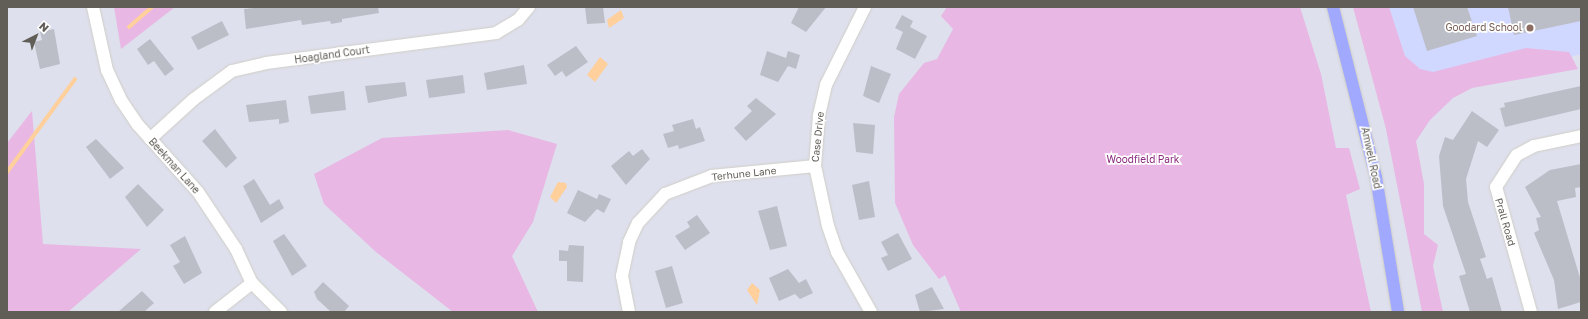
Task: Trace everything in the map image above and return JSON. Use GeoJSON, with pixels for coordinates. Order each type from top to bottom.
{"type":"FeatureCollection","features":[{"type":"Feature","properties":{"kind":"main road","name":"Amwell Road"},"geometry":{"type":"LineString","coordinates":[[1333,7],[1376,177],[1398,312]]}},
{"type":"Feature","properties":{"kind":"street","name":"Beekman Lane"},"geometry":{"type":"LineString","coordinates":[[93,7],[107,70],[121,100],[150,139],[217,217],[252,283],[281,312]]}},
{"type":"Feature","properties":{"kind":"street","name":"Hoagland Court"},"geometry":{"type":"LineString","coordinates":[[150,139],[194,99],[232,71],[266,63],[496,33],[518,20],[529,7]]}},
{"type":"Feature","properties":{"kind":"street","name":"Case Drive"},"geometry":{"type":"LineString","coordinates":[[865,7],[826,85],[819,116],[815,166],[828,226],[838,252],[871,312]]}},
{"type":"Feature","properties":{"kind":"street","name":"Prall Road"},"geometry":{"type":"LineString","coordinates":[[1531,312],[1496,187],[1517,154],[1534,146],[1581,136]]}},
{"type":"Feature","properties":{"kind":"street","name":"Terhune Lane"},"geometry":{"type":"LineString","coordinates":[[629,312],[622,276],[629,242],[638,223],[666,194],[712,176],[815,166]]}},
{"type":"Feature","properties":{"kind":"street"},"geometry":{"type":"LineString","coordinates":[[215,312],[252,283]]}},
{"type":"Feature","properties":{"kind":"shaded area"},"geometry":{"type":"Polygon","coordinates":[[[1353,7],[1581,7],[1581,54],[1386,107],[1353,7]]]}},
{"type":"Feature","properties":{"kind":"shaded area"},"geometry":{"type":"Polygon","coordinates":[[[621,10],[624,18],[609,28],[607,20],[621,10]]]}},
{"type":"Feature","properties":{"kind":"shaded area"},"geometry":{"type":"Polygon","coordinates":[[[600,57],[608,64],[595,82],[587,75],[600,57]]]}},
{"type":"Feature","properties":{"kind":"shaded area"},"geometry":{"type":"Polygon","coordinates":[[[558,182],[566,183],[567,187],[556,203],[550,197],[558,182]]]}},
{"type":"Feature","properties":{"kind":"shaded area"},"geometry":{"type":"Polygon","coordinates":[[[752,283],[760,290],[757,305],[747,290],[752,283]]]}},
{"type":"Feature","properties":{"kind":"green space"},"geometry":{"type":"Polygon","coordinates":[[[114,7],[175,7],[121,49],[114,7]]]}},
{"type":"Feature","properties":{"kind":"green space","name":"Woodfield Park"},"geometry":{"type":"Polygon","coordinates":[[[947,7],[1300,7],[1321,74],[1336,148],[1349,148],[1360,189],[1346,195],[1371,312],[961,312],[945,275],[939,279],[913,245],[895,203],[894,117],[899,94],[924,63],[937,59],[953,29],[941,16],[947,7]]]}},
{"type":"Feature","properties":{"kind":"green space"},"geometry":{"type":"Polygon","coordinates":[[[1353,7],[1389,7],[1405,56],[1420,69],[1433,72],[1526,48],[1569,52],[1578,69],[1472,88],[1453,98],[1430,120],[1416,141],[1424,184],[1424,234],[1438,245],[1433,266],[1443,312],[1422,312],[1386,129],[1353,7]]]}},
{"type":"Feature","properties":{"kind":"green space"},"geometry":{"type":"Polygon","coordinates":[[[32,111],[43,244],[141,249],[68,312],[7,312],[7,143],[32,111]]]}},
{"type":"Feature","properties":{"kind":"green space"},"geometry":{"type":"Polygon","coordinates":[[[508,130],[557,144],[533,222],[512,256],[538,312],[453,312],[376,252],[324,204],[314,174],[382,138],[508,130]]]}},
{"type":"Feature","properties":{"kind":"building"},"geometry":{"type":"Polygon","coordinates":[[[262,7],[378,7],[379,13],[342,19],[342,22],[331,24],[330,21],[302,25],[301,20],[246,29],[244,9],[262,7]]]}},
{"type":"Feature","properties":{"kind":"building"},"geometry":{"type":"Polygon","coordinates":[[[585,7],[603,7],[605,23],[587,24],[585,7]]]}},
{"type":"Feature","properties":{"kind":"building"},"geometry":{"type":"Polygon","coordinates":[[[799,7],[826,7],[806,32],[791,23],[799,7]]]}},
{"type":"Feature","properties":{"kind":"building"},"geometry":{"type":"Polygon","coordinates":[[[1413,7],[1467,7],[1477,36],[1427,51],[1413,7]]]}},
{"type":"Feature","properties":{"kind":"building","name":"Goodard School"},"geometry":{"type":"Polygon","coordinates":[[[1508,7],[1581,7],[1581,21],[1514,35],[1508,7]]]}},
{"type":"Feature","properties":{"kind":"building"},"geometry":{"type":"Polygon","coordinates":[[[902,15],[913,21],[910,27],[927,36],[915,59],[896,49],[903,32],[895,28],[902,15]]]}},
{"type":"Feature","properties":{"kind":"building"},"geometry":{"type":"Polygon","coordinates":[[[222,21],[229,35],[198,50],[191,37],[222,21]]]}},
{"type":"Feature","properties":{"kind":"building"},"geometry":{"type":"Polygon","coordinates":[[[54,29],[60,64],[40,69],[34,42],[42,40],[40,32],[54,29]]]}},
{"type":"Feature","properties":{"kind":"building"},"geometry":{"type":"Polygon","coordinates":[[[150,39],[174,69],[165,76],[154,61],[148,65],[137,49],[150,39]]]}},
{"type":"Feature","properties":{"kind":"building"},"geometry":{"type":"Polygon","coordinates":[[[576,46],[588,62],[566,77],[562,71],[555,76],[547,65],[576,46]]]}},
{"type":"Feature","properties":{"kind":"building"},"geometry":{"type":"Polygon","coordinates":[[[767,51],[786,58],[788,51],[800,55],[796,69],[788,66],[778,82],[760,75],[767,51]]]}},
{"type":"Feature","properties":{"kind":"building"},"geometry":{"type":"Polygon","coordinates":[[[524,65],[527,84],[487,90],[484,73],[524,65]]]}},
{"type":"Feature","properties":{"kind":"building"},"geometry":{"type":"Polygon","coordinates":[[[871,66],[891,74],[879,103],[863,96],[871,66]]]}},
{"type":"Feature","properties":{"kind":"building"},"geometry":{"type":"Polygon","coordinates":[[[463,75],[465,93],[429,98],[426,80],[463,75]]]}},
{"type":"Feature","properties":{"kind":"building"},"geometry":{"type":"Polygon","coordinates":[[[405,82],[407,96],[368,103],[365,86],[405,82]]]}},
{"type":"Feature","properties":{"kind":"building"},"geometry":{"type":"Polygon","coordinates":[[[1581,86],[1581,109],[1505,127],[1500,108],[1505,107],[1504,103],[1581,86]]]}},
{"type":"Feature","properties":{"kind":"building"},"geometry":{"type":"Polygon","coordinates":[[[344,91],[346,110],[311,114],[308,96],[344,91]]]}},
{"type":"Feature","properties":{"kind":"building"},"geometry":{"type":"Polygon","coordinates":[[[756,98],[776,114],[746,141],[734,128],[752,111],[747,106],[756,98]]]}},
{"type":"Feature","properties":{"kind":"building"},"geometry":{"type":"Polygon","coordinates":[[[286,100],[289,122],[279,124],[279,119],[249,122],[246,105],[286,100]]]}},
{"type":"Feature","properties":{"kind":"building"},"geometry":{"type":"Polygon","coordinates":[[[1472,111],[1499,130],[1487,147],[1478,141],[1466,179],[1468,202],[1486,257],[1480,259],[1487,279],[1492,277],[1502,312],[1470,312],[1459,276],[1466,274],[1443,206],[1439,156],[1445,137],[1453,140],[1472,111]]]}},
{"type":"Feature","properties":{"kind":"building"},"geometry":{"type":"Polygon","coordinates":[[[693,119],[696,129],[700,127],[705,141],[679,149],[678,145],[668,148],[663,134],[674,131],[672,125],[693,119]]]}},
{"type":"Feature","properties":{"kind":"building"},"geometry":{"type":"Polygon","coordinates":[[[853,123],[875,125],[873,154],[856,152],[853,123]]]}},
{"type":"Feature","properties":{"kind":"building"},"geometry":{"type":"Polygon","coordinates":[[[215,129],[237,158],[226,168],[202,141],[215,129]]]}},
{"type":"Feature","properties":{"kind":"building"},"geometry":{"type":"Polygon","coordinates":[[[96,139],[124,168],[110,179],[86,147],[96,139]]]}},
{"type":"Feature","properties":{"kind":"building"},"geometry":{"type":"Polygon","coordinates":[[[642,149],[650,159],[626,185],[611,166],[629,151],[633,156],[642,149]]]}},
{"type":"Feature","properties":{"kind":"building"},"geometry":{"type":"Polygon","coordinates":[[[1581,164],[1581,187],[1575,188],[1576,197],[1557,201],[1581,281],[1581,302],[1558,309],[1554,280],[1534,233],[1539,230],[1536,218],[1541,217],[1525,187],[1550,170],[1581,164]]]}},
{"type":"Feature","properties":{"kind":"building"},"geometry":{"type":"Polygon","coordinates":[[[254,179],[270,205],[279,199],[284,208],[261,223],[243,186],[254,179]]]}},
{"type":"Feature","properties":{"kind":"building"},"geometry":{"type":"Polygon","coordinates":[[[869,181],[875,217],[859,220],[852,185],[869,181]]]}},
{"type":"Feature","properties":{"kind":"building"},"geometry":{"type":"Polygon","coordinates":[[[138,184],[164,210],[147,227],[125,197],[138,184]]]}},
{"type":"Feature","properties":{"kind":"building"},"geometry":{"type":"Polygon","coordinates":[[[578,190],[597,199],[599,194],[611,199],[604,213],[597,209],[585,222],[567,213],[578,190]]]}},
{"type":"Feature","properties":{"kind":"building"},"geometry":{"type":"Polygon","coordinates":[[[777,206],[787,246],[770,250],[758,211],[777,206]]]}},
{"type":"Feature","properties":{"kind":"building"},"geometry":{"type":"Polygon","coordinates":[[[697,215],[710,233],[685,250],[675,236],[690,227],[687,222],[697,215]]]}},
{"type":"Feature","properties":{"kind":"building"},"geometry":{"type":"Polygon","coordinates":[[[898,233],[912,259],[888,271],[881,258],[888,255],[881,242],[898,233]]]}},
{"type":"Feature","properties":{"kind":"building"},"geometry":{"type":"Polygon","coordinates":[[[284,234],[307,266],[292,276],[273,241],[284,234]]]}},
{"type":"Feature","properties":{"kind":"building"},"geometry":{"type":"Polygon","coordinates":[[[185,236],[202,273],[184,284],[173,266],[180,262],[170,245],[185,236]]]}},
{"type":"Feature","properties":{"kind":"building"},"geometry":{"type":"Polygon","coordinates":[[[569,245],[584,246],[583,282],[567,281],[567,261],[559,261],[559,250],[568,251],[569,245]]]}},
{"type":"Feature","properties":{"kind":"building"},"geometry":{"type":"Polygon","coordinates":[[[672,266],[683,303],[666,308],[655,271],[672,266]]]}},
{"type":"Feature","properties":{"kind":"building"},"geometry":{"type":"Polygon","coordinates":[[[788,269],[799,283],[806,279],[813,293],[800,299],[795,294],[779,301],[769,278],[788,269]]]}},
{"type":"Feature","properties":{"kind":"building"},"geometry":{"type":"Polygon","coordinates":[[[323,282],[349,306],[344,312],[331,312],[317,299],[314,292],[323,282]]]}},
{"type":"Feature","properties":{"kind":"building"},"geometry":{"type":"Polygon","coordinates":[[[932,287],[944,309],[920,312],[915,295],[932,287]]]}},
{"type":"Feature","properties":{"kind":"building"},"geometry":{"type":"Polygon","coordinates":[[[142,291],[154,303],[144,312],[118,312],[142,291]]]}},
{"type":"Feature","properties":{"kind":"waterway"},"geometry":{"type":"LineString","coordinates":[[129,27],[152,7]]}},
{"type":"Feature","properties":{"kind":"waterway"},"geometry":{"type":"LineString","coordinates":[[7,172],[75,79]]}},
{"type":"Feature","properties":{"kind":"place","name":"Goodard School"},"geometry":{"type":"Point","coordinates":[1530,28]}}]}
